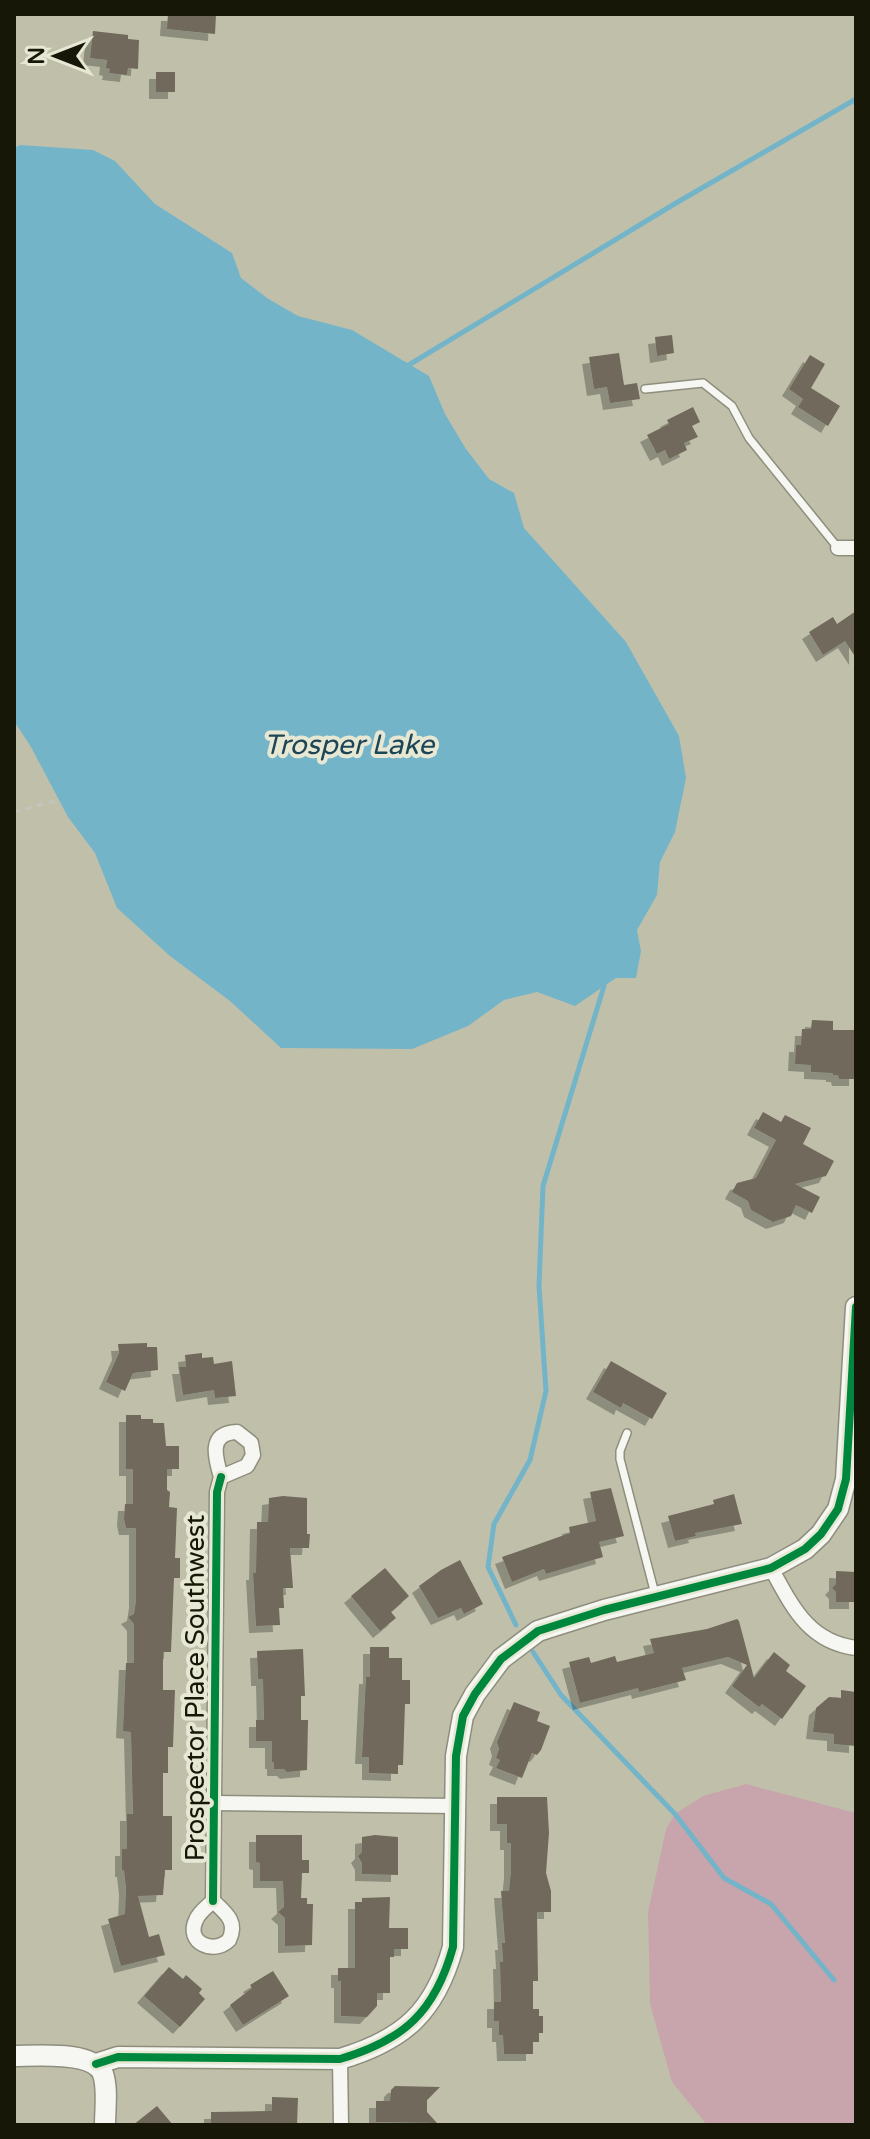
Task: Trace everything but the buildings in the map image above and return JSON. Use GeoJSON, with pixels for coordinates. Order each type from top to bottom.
{"type":"FeatureCollection","features":[{"type":"Feature","properties":{"kind":"street"},"geometry":{"type":"LineString","coordinates":[[838,548],[856,548]]}},
{"type":"Feature","properties":{"kind":"street"},"geometry":{"type":"LineString","coordinates":[[96,2064],[118,2057],[340,2059],[372,2049],[400,2033],[424,2010],[444,1977],[453,1947],[456,1756],[463,1716],[486,1676],[501,1659],[538,1631],[655,1596],[771,1568],[814,1541],[838,1509],[846,1479],[852,1424],[856,1307]]}},
{"type":"Feature","properties":{"kind":"street","name":"Prospector Place Southwest"},"geometry":{"type":"LineString","coordinates":[[213,1901],[217,1492],[221,1477]]}},
{"type":"Feature","properties":{"kind":"street"},"geometry":{"type":"LineString","coordinates":[[771,1568],[803,1622],[821,1636],[856,1648]]}},
{"type":"Feature","properties":{"kind":"street"},"geometry":{"type":"LineString","coordinates":[[215,1803],[455,1806]]}},
{"type":"Feature","properties":{"kind":"street"},"geometry":{"type":"LineString","coordinates":[[14,2056],[79,2058],[96,2064],[102,2071],[105,2083],[105,2125]]}},
{"type":"Feature","properties":{"kind":"street"},"geometry":{"type":"LineString","coordinates":[[340,2059],[341,2125]]}},
{"type":"Feature","properties":{"kind":"lane"},"geometry":{"type":"LineString","coordinates":[[645,389],[703,383],[732,406],[749,438],[838,548]]}},
{"type":"Feature","properties":{"kind":"lane"},"geometry":{"type":"LineString","coordinates":[[627,1433],[620,1459],[655,1596]]}},
{"type":"Feature","properties":{"kind":"path"},"geometry":{"type":"LineString","coordinates":[[14,812],[59,800]]}},
{"type":"Feature","properties":{"kind":"shaded area"},"geometry":{"type":"Polygon","coordinates":[[[746,1784],[856,1813],[856,2125],[707,2125],[672,2082],[650,2004],[648,1912],[666,1829],[675,1814],[703,1796],[746,1784]]]}},
{"type":"Feature","properties":{"kind":"water","name":"Trosper Lake"},"geometry":{"type":"Polygon","coordinates":[[[20,145],[93,150],[115,161],[155,204],[232,253],[241,278],[267,298],[298,316],[352,330],[429,376],[445,414],[466,449],[489,479],[514,493],[524,528],[626,642],[679,736],[686,778],[675,832],[660,862],[657,895],[637,930],[641,951],[636,978],[616,978],[575,1006],[537,992],[504,1000],[468,1026],[412,1049],[281,1048],[230,1001],[170,956],[117,908],[95,853],[68,817],[14,721],[14,148],[20,145]]]}},
{"type":"Feature","properties":{"kind":"waterway"},"geometry":{"type":"LineString","coordinates":[[407,366],[676,203],[856,99]]}},
{"type":"Feature","properties":{"kind":"waterway"},"geometry":{"type":"LineString","coordinates":[[516,1625],[488,1567],[494,1524],[530,1460],[546,1391],[539,1286],[543,1186],[604,986],[601,983]]}},
{"type":"Feature","properties":{"kind":"waterway"},"geometry":{"type":"LineString","coordinates":[[533,1652],[561,1695],[675,1814],[724,1878],[771,1904],[834,1980]]}},
{"type":"Feature","properties":{"kind":"cycle path"},"geometry":{"type":"LineString","coordinates":[[96,2064],[118,2057],[340,2059],[382,2043],[414,2020],[437,1989],[453,1947],[456,1756],[463,1716],[475,1694],[501,1659],[538,1631],[604,1610],[771,1568],[805,1549],[821,1534],[838,1509],[846,1479],[856,1307]]}},
{"type":"Feature","properties":{"kind":"cycle path"},"geometry":{"type":"LineString","coordinates":[[213,1901],[217,1492],[221,1477]]}}]}
